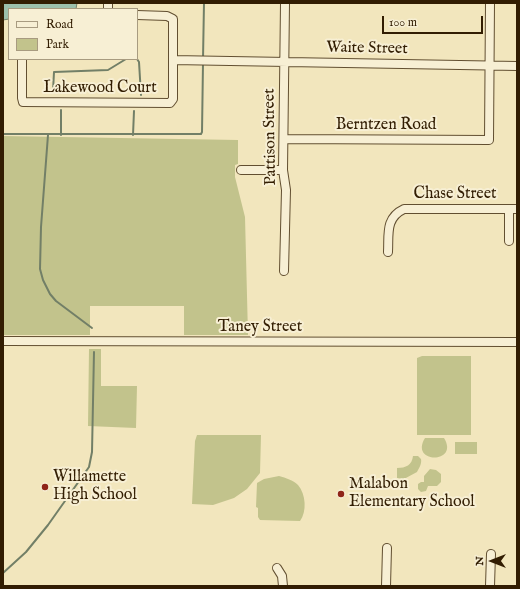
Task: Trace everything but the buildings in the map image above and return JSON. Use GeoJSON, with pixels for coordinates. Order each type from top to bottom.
{"type":"FeatureCollection","features":[{"type":"Feature","properties":{"kind":"street","name":"Pattison Street"},"geometry":{"type":"LineString","coordinates":[[284,271],[286,190],[283,170],[285,3]]}},
{"type":"Feature","properties":{"kind":"street"},"geometry":{"type":"LineString","coordinates":[[490,3],[490,66]]}},
{"type":"Feature","properties":{"kind":"street","name":"Lakewood Court"},"geometry":{"type":"LineString","coordinates":[[22,60],[22,100],[26,103],[170,103],[173,99],[172,18],[167,16],[138,15]]}},
{"type":"Feature","properties":{"kind":"street","name":"Waite Street"},"geometry":{"type":"LineString","coordinates":[[173,60],[517,66]]}},
{"type":"Feature","properties":{"kind":"street","name":"Berntzen Road"},"geometry":{"type":"LineString","coordinates":[[284,140],[489,140],[490,66]]}},
{"type":"Feature","properties":{"kind":"street"},"geometry":{"type":"LineString","coordinates":[[241,170],[283,170]]}},
{"type":"Feature","properties":{"kind":"street","name":"Chase Street"},"geometry":{"type":"LineString","coordinates":[[388,252],[390,221],[398,212],[404,209],[513,209],[509,241]]}},
{"type":"Feature","properties":{"kind":"street","name":"Taney Street"},"geometry":{"type":"LineString","coordinates":[[3,341],[517,342]]}},
{"type":"Feature","properties":{"kind":"street"},"geometry":{"type":"LineString","coordinates":[[386,586],[387,548]]}},
{"type":"Feature","properties":{"kind":"street"},"geometry":{"type":"LineString","coordinates":[[490,586],[491,554]]}},
{"type":"Feature","properties":{"kind":"street"},"geometry":{"type":"LineString","coordinates":[[277,568],[282,576],[282,586]]}},
{"type":"Feature","properties":{"kind":"green space"},"geometry":{"type":"Polygon","coordinates":[[[3,136],[238,140],[238,164],[235,165],[235,177],[245,217],[248,335],[184,335],[184,306],[90,306],[90,335],[3,335],[3,136]]]}},
{"type":"Feature","properties":{"kind":"green space"},"geometry":{"type":"Polygon","coordinates":[[[89,349],[101,349],[101,386],[137,386],[136,428],[88,426],[89,349]]]}},
{"type":"Feature","properties":{"kind":"green space"},"geometry":{"type":"Polygon","coordinates":[[[422,356],[471,356],[471,435],[417,435],[417,358],[422,356]]]}},
{"type":"Feature","properties":{"kind":"green space"},"geometry":{"type":"Polygon","coordinates":[[[197,435],[261,435],[260,473],[247,489],[234,498],[213,505],[192,504],[195,441],[197,435]]]}},
{"type":"Feature","properties":{"kind":"green space"},"geometry":{"type":"Polygon","coordinates":[[[425,438],[444,438],[447,447],[446,453],[434,458],[423,453],[422,447],[425,438]]]}},
{"type":"Feature","properties":{"kind":"green space"},"geometry":{"type":"Polygon","coordinates":[[[455,442],[477,442],[477,454],[455,454],[455,442]]]}},
{"type":"Feature","properties":{"kind":"green space"},"geometry":{"type":"Polygon","coordinates":[[[413,456],[418,456],[421,459],[421,464],[417,472],[404,479],[397,478],[397,468],[410,464],[413,456]]]}},
{"type":"Feature","properties":{"kind":"green space"},"geometry":{"type":"Polygon","coordinates":[[[430,469],[436,470],[441,474],[441,482],[437,486],[428,486],[426,491],[421,492],[418,489],[418,484],[424,482],[424,476],[430,469]]]}},
{"type":"Feature","properties":{"kind":"green space"},"geometry":{"type":"Polygon","coordinates":[[[279,476],[294,482],[303,493],[305,508],[300,521],[260,520],[258,517],[258,508],[256,507],[257,483],[264,479],[279,476]]]}},
{"type":"Feature","properties":{"kind":"shaded area"},"geometry":{"type":"Polygon","coordinates":[[[3,3],[77,3],[76,8],[8,8],[8,19],[3,20],[3,3]]]}},
{"type":"Feature","properties":{"kind":"waterway"},"geometry":{"type":"LineString","coordinates":[[203,59],[204,3]]}},
{"type":"Feature","properties":{"kind":"waterway"},"geometry":{"type":"LineString","coordinates":[[53,91],[54,72],[108,70],[124,60]]}},
{"type":"Feature","properties":{"kind":"waterway"},"geometry":{"type":"LineString","coordinates":[[138,60],[141,95]]}},
{"type":"Feature","properties":{"kind":"waterway"},"geometry":{"type":"LineString","coordinates":[[3,134],[201,134],[203,63]]}},
{"type":"Feature","properties":{"kind":"waterway"},"geometry":{"type":"LineString","coordinates":[[61,110],[61,135]]}},
{"type":"Feature","properties":{"kind":"waterway"},"geometry":{"type":"LineString","coordinates":[[133,135],[134,111]]}},
{"type":"Feature","properties":{"kind":"waterway"},"geometry":{"type":"LineString","coordinates":[[48,135],[41,227],[40,269],[43,280],[50,294],[56,301],[92,328]]}},
{"type":"Feature","properties":{"kind":"waterway"},"geometry":{"type":"LineString","coordinates":[[3,573],[26,552],[48,525],[89,467],[92,452],[94,352]]}},
{"type":"Feature","properties":{"kind":"place","name":"Willamette High School"},"geometry":{"type":"Point","coordinates":[45,487]}},
{"type":"Feature","properties":{"kind":"place","name":"Malabon Elementary School"},"geometry":{"type":"Point","coordinates":[341,494]}}]}
